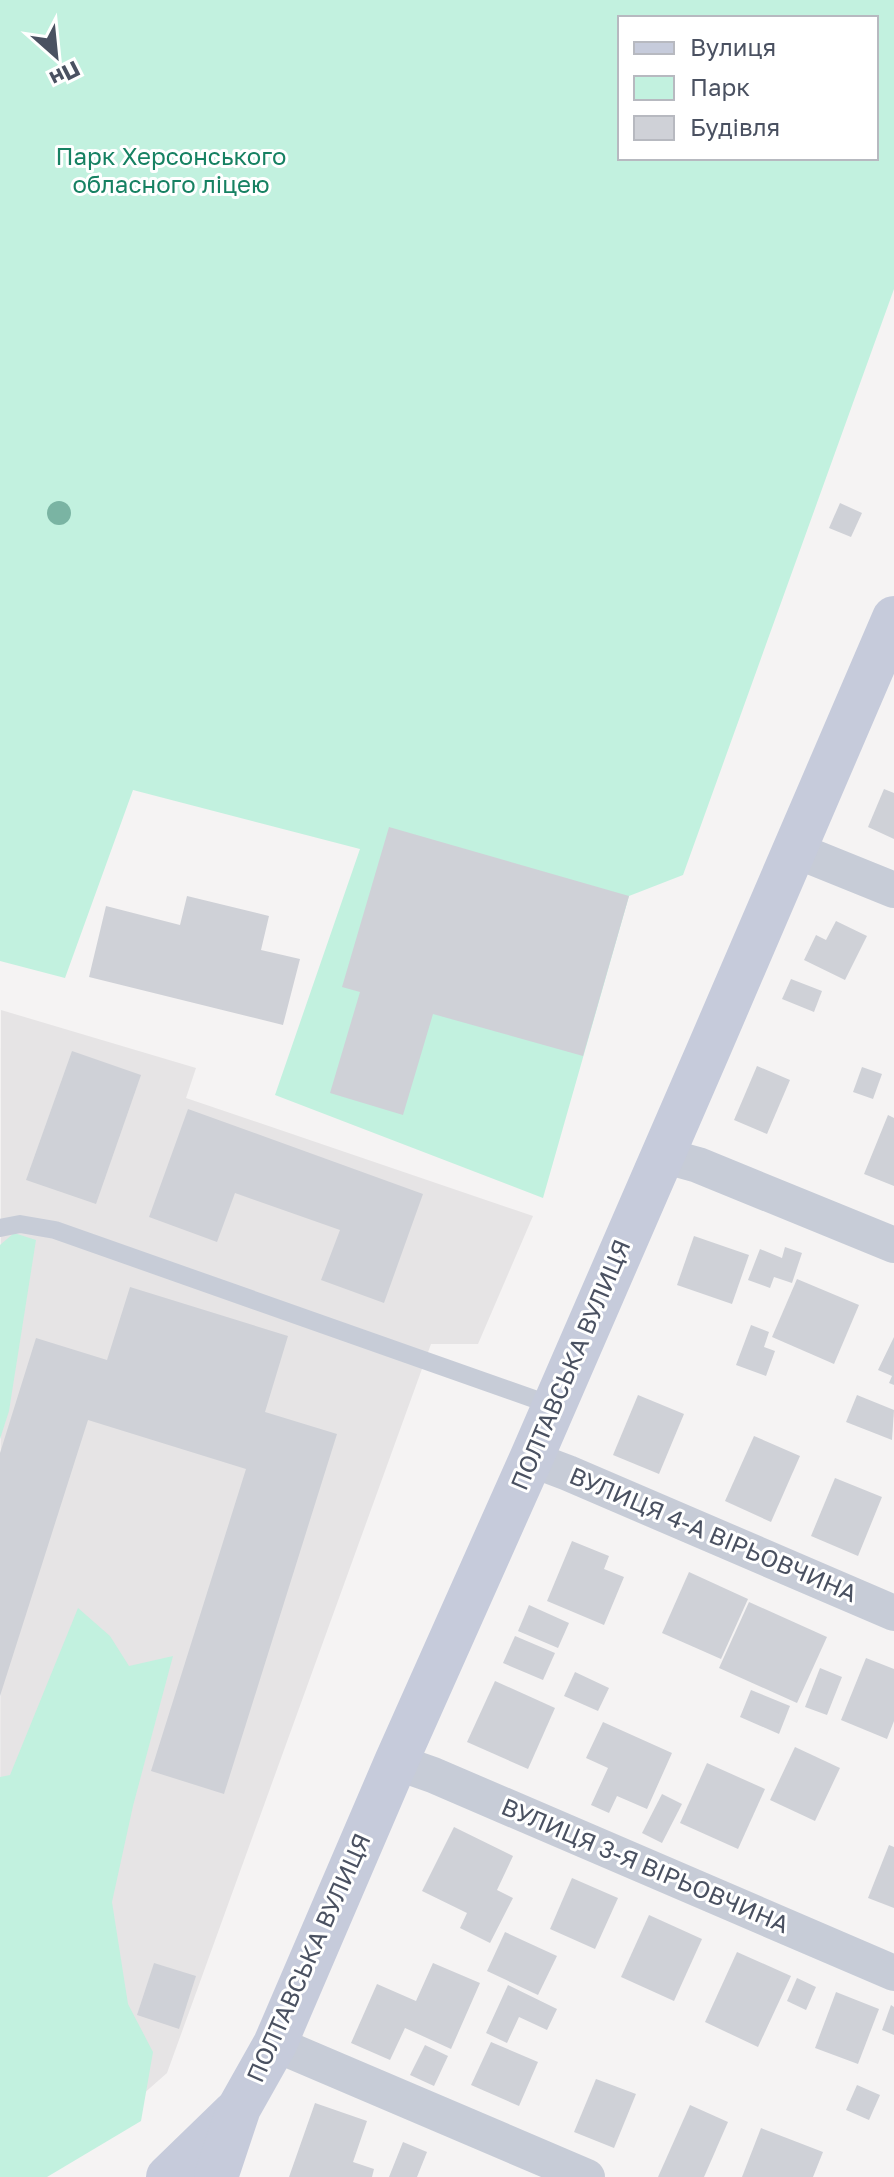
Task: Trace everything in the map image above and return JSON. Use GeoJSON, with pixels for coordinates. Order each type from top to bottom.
{"type":"FeatureCollection","features":[{"type":"Feature","properties":{"kind":"main road","name":"ПОЛТАВСЬКА ВУЛИЦЯ"},"geometry":{"type":"LineString","coordinates":[[216,2177],[239,2108],[275,2044],[894,618]]}},
{"type":"Feature","properties":{"kind":"main road","name":"ПОЛТАВСЬКА ВУЛИЦЯ"},"geometry":{"type":"LineString","coordinates":[[168,2177],[239,2108]]}},
{"type":"Feature","properties":{"kind":"street"},"geometry":{"type":"LineString","coordinates":[[795,850],[894,890]]}},
{"type":"Feature","properties":{"kind":"street"},"geometry":{"type":"LineString","coordinates":[[662,1155],[698,1165],[894,1245]]}},
{"type":"Feature","properties":{"kind":"street","name":"ВУЛИЦЯ 4-А ВІРЬОВЧИНA"},"geometry":{"type":"LineString","coordinates":[[531,1459],[894,1613]]}},
{"type":"Feature","properties":{"kind":"street","name":"ВУЛИЦЯ 3-Я ВІРЬОВЧИНА"},"geometry":{"type":"LineString","coordinates":[[396,1762],[433,1775],[894,1973]]}},
{"type":"Feature","properties":{"kind":"street"},"geometry":{"type":"LineString","coordinates":[[275,2044],[587,2177]]}},
{"type":"Feature","properties":{"kind":"lane"},"geometry":{"type":"LineString","coordinates":[[0,1228],[20,1224],[55,1230],[554,1406]]}},
{"type":"Feature","properties":{"kind":"shaded area"},"geometry":{"type":"Polygon","coordinates":[[[1,1010],[196,1068],[186,1098],[533,1216],[478,1344],[431,1344],[167,2073],[75,2154],[0,2177],[1,1010]]]}},
{"type":"Feature","properties":{"kind":"green space","name":"Парк Херсонського обласного ліцею"},"geometry":{"type":"Polygon","coordinates":[[[0,0],[894,0],[894,289],[683,875],[629,896],[543,1198],[275,1095],[360,849],[133,790],[65,978],[0,961],[0,0]]]}},
{"type":"Feature","properties":{"kind":"green space"},"geometry":{"type":"Polygon","coordinates":[[[14,1233],[36,1240],[9,1411],[0,1439],[0,1245],[14,1233]]]}},
{"type":"Feature","properties":{"kind":"green space"},"geometry":{"type":"Polygon","coordinates":[[[78,1608],[110,1636],[129,1666],[173,1656],[133,1806],[112,1902],[128,2004],[153,2052],[141,2121],[47,2177],[0,2177],[0,1777],[10,1775],[78,1608]]]}},
{"type":"Feature","properties":{"kind":"building"},"geometry":{"type":"Polygon","coordinates":[[[840,503],[862,513],[851,537],[829,528],[840,503]]]}},
{"type":"Feature","properties":{"kind":"building"},"geometry":{"type":"Polygon","coordinates":[[[884,789],[894,793],[894,839],[868,827],[884,789]]]}},
{"type":"Feature","properties":{"kind":"building"},"geometry":{"type":"Polygon","coordinates":[[[389,827],[629,896],[583,1056],[433,1014],[403,1115],[330,1093],[360,992],[342,987],[389,827]]]}},
{"type":"Feature","properties":{"kind":"building"},"geometry":{"type":"Polygon","coordinates":[[[187,896],[269,916],[261,950],[300,959],[283,1025],[89,977],[106,906],[180,925],[187,896]]]}},
{"type":"Feature","properties":{"kind":"building"},"geometry":{"type":"Polygon","coordinates":[[[836,921],[867,936],[845,980],[804,960],[816,935],[826,940],[836,921]]]}},
{"type":"Feature","properties":{"kind":"building"},"geometry":{"type":"Polygon","coordinates":[[[791,979],[822,991],[814,1012],[782,999],[791,979]]]}},
{"type":"Feature","properties":{"kind":"building"},"geometry":{"type":"Polygon","coordinates":[[[72,1051],[141,1075],[96,1204],[26,1180],[72,1051]]]}},
{"type":"Feature","properties":{"kind":"building"},"geometry":{"type":"Polygon","coordinates":[[[757,1066],[790,1080],[767,1134],[734,1120],[757,1066]]]}},
{"type":"Feature","properties":{"kind":"building"},"geometry":{"type":"Polygon","coordinates":[[[862,1067],[882,1074],[873,1099],[853,1092],[862,1067]]]}},
{"type":"Feature","properties":{"kind":"building"},"geometry":{"type":"Polygon","coordinates":[[[188,1109],[423,1194],[384,1303],[321,1280],[340,1230],[235,1193],[217,1242],[149,1217],[188,1109]]]}},
{"type":"Feature","properties":{"kind":"building"},"geometry":{"type":"Polygon","coordinates":[[[888,1115],[894,1118],[894,1186],[864,1174],[888,1115]]]}},
{"type":"Feature","properties":{"kind":"building"},"geometry":{"type":"Polygon","coordinates":[[[694,1236],[749,1255],[732,1304],[677,1285],[694,1236]]]}},
{"type":"Feature","properties":{"kind":"building"},"geometry":{"type":"Polygon","coordinates":[[[785,1247],[802,1253],[792,1283],[774,1277],[770,1288],[748,1280],[760,1249],[782,1258],[785,1247]]]}},
{"type":"Feature","properties":{"kind":"building"},"geometry":{"type":"Polygon","coordinates":[[[797,1279],[859,1305],[834,1364],[772,1337],[797,1279]]]}},
{"type":"Feature","properties":{"kind":"building"},"geometry":{"type":"Polygon","coordinates":[[[130,1287],[288,1336],[265,1412],[337,1434],[224,1794],[151,1771],[246,1469],[88,1420],[0,1696],[0,1453],[36,1338],[107,1360],[130,1287]]]}},
{"type":"Feature","properties":{"kind":"building"},"geometry":{"type":"Polygon","coordinates":[[[751,1325],[769,1332],[764,1347],[775,1351],[766,1376],[736,1365],[751,1325]]]}},
{"type":"Feature","properties":{"kind":"building"},"geometry":{"type":"Polygon","coordinates":[[[894,1337],[894,1385],[889,1383],[892,1376],[878,1370],[894,1337]]]}},
{"type":"Feature","properties":{"kind":"building"},"geometry":{"type":"Polygon","coordinates":[[[638,1395],[684,1414],[659,1474],[613,1455],[638,1395]]]}},
{"type":"Feature","properties":{"kind":"building"},"geometry":{"type":"Polygon","coordinates":[[[857,1395],[894,1410],[892,1440],[846,1422],[857,1395]]]}},
{"type":"Feature","properties":{"kind":"building"},"geometry":{"type":"Polygon","coordinates":[[[754,1436],[800,1456],[771,1522],[725,1501],[754,1436]]]}},
{"type":"Feature","properties":{"kind":"building"},"geometry":{"type":"Polygon","coordinates":[[[835,1478],[882,1497],[858,1556],[811,1536],[835,1478]]]}},
{"type":"Feature","properties":{"kind":"building"},"geometry":{"type":"Polygon","coordinates":[[[572,1541],[609,1556],[604,1569],[624,1577],[604,1625],[547,1601],[572,1541]]]}},
{"type":"Feature","properties":{"kind":"building"},"geometry":{"type":"Polygon","coordinates":[[[689,1572],[748,1599],[721,1659],[662,1633],[689,1572]]]}},
{"type":"Feature","properties":{"kind":"building"},"geometry":{"type":"Polygon","coordinates":[[[749,1602],[827,1637],[797,1703],[719,1668],[749,1602]]]}},
{"type":"Feature","properties":{"kind":"building"},"geometry":{"type":"Polygon","coordinates":[[[529,1605],[569,1623],[558,1648],[518,1631],[529,1605]]]}},
{"type":"Feature","properties":{"kind":"building"},"geometry":{"type":"Polygon","coordinates":[[[515,1636],[555,1653],[543,1680],[503,1663],[515,1636]]]}},
{"type":"Feature","properties":{"kind":"building"},"geometry":{"type":"Polygon","coordinates":[[[866,1658],[894,1669],[894,1721],[887,1739],[841,1720],[866,1658]]]}},
{"type":"Feature","properties":{"kind":"building"},"geometry":{"type":"Polygon","coordinates":[[[820,1668],[842,1677],[827,1715],[805,1707],[820,1668]]]}},
{"type":"Feature","properties":{"kind":"building"},"geometry":{"type":"Polygon","coordinates":[[[575,1672],[609,1688],[598,1711],[564,1696],[575,1672]]]}},
{"type":"Feature","properties":{"kind":"building"},"geometry":{"type":"Polygon","coordinates":[[[495,1681],[555,1708],[528,1769],[467,1742],[495,1681]]]}},
{"type":"Feature","properties":{"kind":"building"},"geometry":{"type":"Polygon","coordinates":[[[751,1690],[790,1706],[779,1734],[740,1717],[751,1690]]]}},
{"type":"Feature","properties":{"kind":"building"},"geometry":{"type":"Polygon","coordinates":[[[603,1722],[672,1753],[647,1809],[617,1796],[609,1813],[591,1805],[608,1768],[586,1758],[603,1722]]]}},
{"type":"Feature","properties":{"kind":"building"},"geometry":{"type":"Polygon","coordinates":[[[795,1747],[840,1768],[815,1821],[770,1800],[795,1747]]]}},
{"type":"Feature","properties":{"kind":"building"},"geometry":{"type":"Polygon","coordinates":[[[707,1763],[765,1789],[738,1849],[680,1823],[707,1763]]]}},
{"type":"Feature","properties":{"kind":"building"},"geometry":{"type":"Polygon","coordinates":[[[662,1794],[682,1804],[662,1843],[642,1833],[662,1794]]]}},
{"type":"Feature","properties":{"kind":"building"},"geometry":{"type":"Polygon","coordinates":[[[454,1827],[513,1856],[497,1890],[513,1898],[490,1943],[460,1928],[467,1913],[422,1891],[454,1827]]]}},
{"type":"Feature","properties":{"kind":"building"},"geometry":{"type":"Polygon","coordinates":[[[889,1845],[894,1847],[894,1908],[868,1898],[889,1845]]]}},
{"type":"Feature","properties":{"kind":"building"},"geometry":{"type":"Polygon","coordinates":[[[572,1878],[618,1898],[595,1949],[550,1929],[572,1878]]]}},
{"type":"Feature","properties":{"kind":"building"},"geometry":{"type":"Polygon","coordinates":[[[649,1915],[702,1939],[674,2001],[621,1977],[649,1915]]]}},
{"type":"Feature","properties":{"kind":"building"},"geometry":{"type":"Polygon","coordinates":[[[505,1932],[557,1956],[538,1995],[487,1971],[505,1932]]]}},
{"type":"Feature","properties":{"kind":"building"},"geometry":{"type":"Polygon","coordinates":[[[737,1952],[791,1976],[758,2047],[705,2022],[737,1952]]]}},
{"type":"Feature","properties":{"kind":"building"},"geometry":{"type":"Polygon","coordinates":[[[154,1963],[196,1976],[179,2029],[137,2015],[154,1963]]]}},
{"type":"Feature","properties":{"kind":"building"},"geometry":{"type":"Polygon","coordinates":[[[433,1963],[480,1983],[451,2049],[405,2028],[390,2060],[351,2043],[377,1984],[416,2001],[433,1963]]]}},
{"type":"Feature","properties":{"kind":"building"},"geometry":{"type":"Polygon","coordinates":[[[797,1978],[816,1987],[806,2010],[787,2001],[797,1978]]]}},
{"type":"Feature","properties":{"kind":"building"},"geometry":{"type":"Polygon","coordinates":[[[508,1985],[557,2009],[547,2030],[519,2017],[507,2043],[486,2033],[508,1985]]]}},
{"type":"Feature","properties":{"kind":"building"},"geometry":{"type":"Polygon","coordinates":[[[836,1992],[879,2009],[858,2064],[815,2048],[836,1992]]]}},
{"type":"Feature","properties":{"kind":"building"},"geometry":{"type":"Polygon","coordinates":[[[891,2005],[894,2007],[894,2035],[882,2030],[891,2005]]]}},
{"type":"Feature","properties":{"kind":"building"},"geometry":{"type":"Polygon","coordinates":[[[491,2042],[538,2062],[519,2106],[471,2085],[491,2042]]]}},
{"type":"Feature","properties":{"kind":"building"},"geometry":{"type":"Polygon","coordinates":[[[425,2045],[448,2056],[434,2086],[410,2075],[425,2045]]]}},
{"type":"Feature","properties":{"kind":"building"},"geometry":{"type":"Polygon","coordinates":[[[596,2079],[636,2094],[614,2148],[574,2132],[596,2079]]]}},
{"type":"Feature","properties":{"kind":"building"},"geometry":{"type":"Polygon","coordinates":[[[857,2085],[880,2095],[869,2120],[846,2110],[857,2085]]]}},
{"type":"Feature","properties":{"kind":"building"},"geometry":{"type":"Polygon","coordinates":[[[315,2103],[367,2121],[353,2162],[374,2169],[372,2177],[289,2177],[315,2103]]]}},
{"type":"Feature","properties":{"kind":"building"},"geometry":{"type":"Polygon","coordinates":[[[690,2105],[728,2122],[704,2177],[658,2177],[690,2105]]]}},
{"type":"Feature","properties":{"kind":"building"},"geometry":{"type":"Polygon","coordinates":[[[761,2128],[823,2152],[813,2177],[742,2177],[761,2128]]]}},
{"type":"Feature","properties":{"kind":"building"},"geometry":{"type":"Polygon","coordinates":[[[403,2142],[427,2152],[417,2177],[389,2177],[403,2142]]]}}]}
